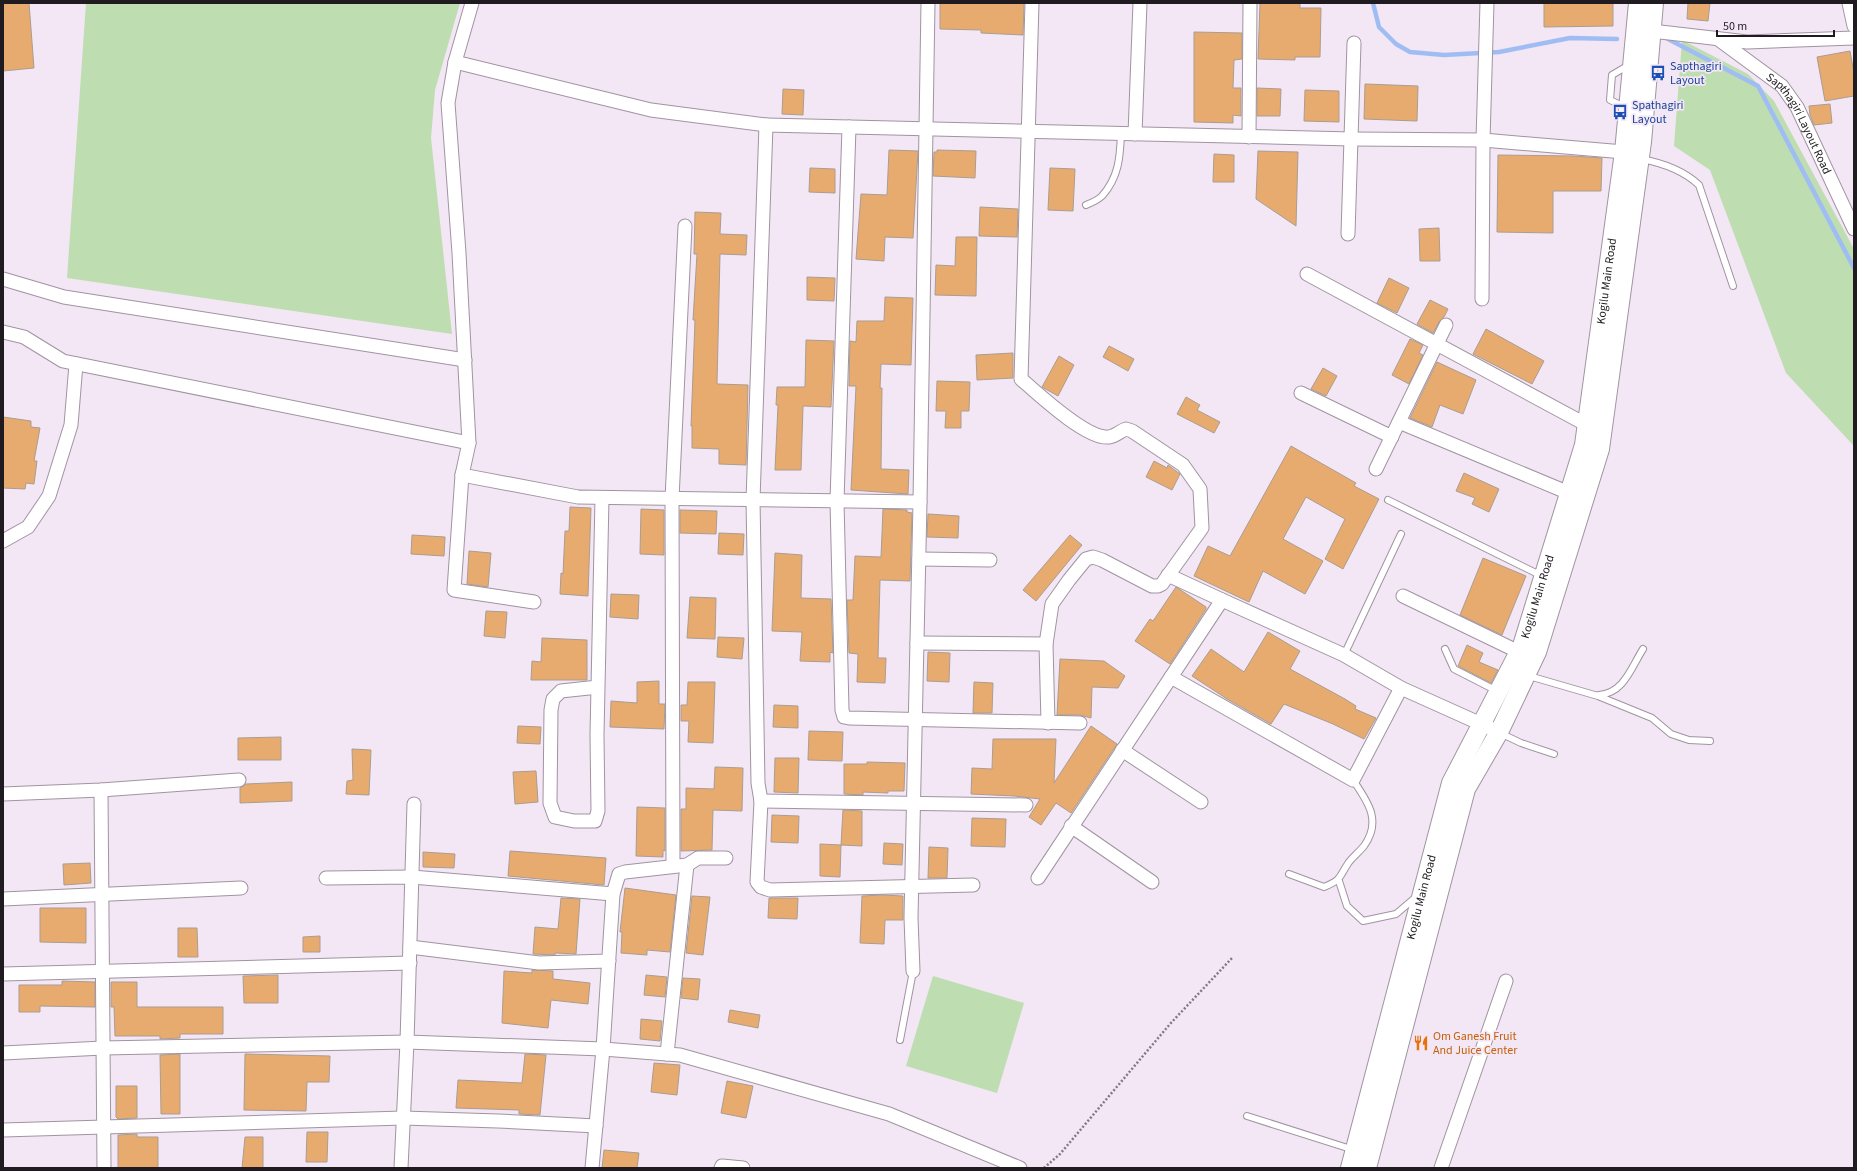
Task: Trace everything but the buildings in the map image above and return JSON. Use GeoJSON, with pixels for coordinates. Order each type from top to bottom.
{"type":"FeatureCollection","features":[{"type":"Feature","properties":{"kind":"main road","name":"Kogilu Main Road"},"geometry":{"type":"LineString","coordinates":[[1367,1168],[1466,789],[1499,732],[1537,652],[1600,449],[1632,156],[1644,30],[1638,3]]}},
{"type":"Feature","properties":{"kind":"main road","name":"Kogilu Main Road"},"geometry":{"type":"LineString","coordinates":[[1350,1168],[1451,783],[1519,652],[1584,445],[1632,156],[1628,109],[1632,64],[1654,3]]}},
{"type":"Feature","properties":{"kind":"street"},"geometry":{"type":"LineString","coordinates":[[472,3],[455,62],[448,103],[469,443],[462,475],[454,590],[534,602]]}},
{"type":"Feature","properties":{"kind":"street"},"geometry":{"type":"LineString","coordinates":[[913,971],[912,886],[927,129],[928,3]]}},
{"type":"Feature","properties":{"kind":"street"},"geometry":{"type":"LineString","coordinates":[[1032,3],[1021,379],[1047,402],[1079,426],[1103,437],[1115,436],[1122,430],[1132,431],[1183,465],[1200,489],[1202,528],[1162,584],[1158,586],[1152,586],[1102,560],[1093,557],[1086,560],[1052,604],[1046,644],[1048,723]]}},
{"type":"Feature","properties":{"kind":"street"},"geometry":{"type":"LineString","coordinates":[[1135,134],[1140,3]]}},
{"type":"Feature","properties":{"kind":"street"},"geometry":{"type":"LineString","coordinates":[[1249,137],[1250,3]]}},
{"type":"Feature","properties":{"kind":"street"},"geometry":{"type":"LineString","coordinates":[[1482,299],[1486,3]]}},
{"type":"Feature","properties":{"kind":"street"},"geometry":{"type":"LineString","coordinates":[[1849,3],[1854,26]]}},
{"type":"Feature","properties":{"kind":"street","name":"Sapthagiri Layout Road"},"geometry":{"type":"LineString","coordinates":[[1644,30],[1747,42],[1854,38]]}},
{"type":"Feature","properties":{"kind":"street","name":"Sapthagiri Layout Road"},"geometry":{"type":"LineString","coordinates":[[1718,39],[1782,86],[1797,107],[1854,229]]}},
{"type":"Feature","properties":{"kind":"street"},"geometry":{"type":"LineString","coordinates":[[1348,234],[1354,43]]}},
{"type":"Feature","properties":{"kind":"street"},"geometry":{"type":"LineString","coordinates":[[455,62],[651,110],[766,125],[1249,137],[1483,140],[1632,156]]}},
{"type":"Feature","properties":{"kind":"street"},"geometry":{"type":"LineString","coordinates":[[766,125],[752,500],[758,783],[761,802],[757,882],[761,887],[770,890],[912,886],[973,886]]}},
{"type":"Feature","properties":{"kind":"street"},"geometry":{"type":"LineString","coordinates":[[849,127],[837,501],[842,710],[844,717],[1080,724]]}},
{"type":"Feature","properties":{"kind":"street"},"geometry":{"type":"LineString","coordinates":[[673,865],[672,499],[685,226]]}},
{"type":"Feature","properties":{"kind":"street"},"geometry":{"type":"LineString","coordinates":[[1307,274],[1587,425]]}},
{"type":"Feature","properties":{"kind":"street"},"geometry":{"type":"LineString","coordinates":[[3,279],[64,297],[465,360]]}},
{"type":"Feature","properties":{"kind":"street"},"geometry":{"type":"LineString","coordinates":[[1376,469],[1446,325]]}},
{"type":"Feature","properties":{"kind":"street"},"geometry":{"type":"LineString","coordinates":[[3,332],[24,336],[63,362],[469,443]]}},
{"type":"Feature","properties":{"kind":"street"},"geometry":{"type":"LineString","coordinates":[[3,541],[28,527],[49,496],[70,425],[76,364]]}},
{"type":"Feature","properties":{"kind":"street"},"geometry":{"type":"LineString","coordinates":[[1301,393],[1392,437]]}},
{"type":"Feature","properties":{"kind":"street"},"geometry":{"type":"LineString","coordinates":[[1399,422],[1569,493]]}},
{"type":"Feature","properties":{"kind":"street"},"geometry":{"type":"LineString","coordinates":[[462,475],[578,497],[920,502]]}},
{"type":"Feature","properties":{"kind":"street"},"geometry":{"type":"LineString","coordinates":[[598,688],[561,691],[553,699],[551,710],[550,803],[555,817],[574,821],[595,821],[598,811],[598,688],[602,498]]}},
{"type":"Feature","properties":{"kind":"street"},"geometry":{"type":"LineString","coordinates":[[919,559],[990,560]]}},
{"type":"Feature","properties":{"kind":"street"},"geometry":{"type":"LineString","coordinates":[[1168,575],[1344,655],[1401,688],[1499,732]]}},
{"type":"Feature","properties":{"kind":"street"},"geometry":{"type":"LineString","coordinates":[[1403,596],[1519,652]]}},
{"type":"Feature","properties":{"kind":"street"},"geometry":{"type":"LineString","coordinates":[[1038,878],[1222,600]]}},
{"type":"Feature","properties":{"kind":"street"},"geometry":{"type":"LineString","coordinates":[[917,643],[1046,644]]}},
{"type":"Feature","properties":{"kind":"street"},"geometry":{"type":"LineString","coordinates":[[1170,677],[1353,780],[1401,688]]}},
{"type":"Feature","properties":{"kind":"street"},"geometry":{"type":"LineString","coordinates":[[1122,750],[1201,802]]}},
{"type":"Feature","properties":{"kind":"street"},"geometry":{"type":"LineString","coordinates":[[3,794],[101,790],[239,780]]}},
{"type":"Feature","properties":{"kind":"street"},"geometry":{"type":"LineString","coordinates":[[101,790],[104,1168]]}},
{"type":"Feature","properties":{"kind":"street"},"geometry":{"type":"LineString","coordinates":[[761,802],[1026,805]]}},
{"type":"Feature","properties":{"kind":"street"},"geometry":{"type":"LineString","coordinates":[[401,1168],[410,963],[414,804]]}},
{"type":"Feature","properties":{"kind":"street"},"geometry":{"type":"LineString","coordinates":[[1071,826],[1152,882]]}},
{"type":"Feature","properties":{"kind":"street"},"geometry":{"type":"LineString","coordinates":[[592,1168],[603,1049],[613,894],[619,874],[673,865],[687,865],[698,858],[726,858]]}},
{"type":"Feature","properties":{"kind":"street"},"geometry":{"type":"LineString","coordinates":[[666,1054],[687,865]]}},
{"type":"Feature","properties":{"kind":"street"},"geometry":{"type":"LineString","coordinates":[[326,878],[412,877],[613,894]]}},
{"type":"Feature","properties":{"kind":"street"},"geometry":{"type":"LineString","coordinates":[[3,899],[240,888]]}},
{"type":"Feature","properties":{"kind":"street"},"geometry":{"type":"LineString","coordinates":[[410,947],[540,963],[609,961]]}},
{"type":"Feature","properties":{"kind":"street"},"geometry":{"type":"LineString","coordinates":[[3,974],[410,963]]}},
{"type":"Feature","properties":{"kind":"street"},"geometry":{"type":"LineString","coordinates":[[1441,1168],[1506,981]]}},
{"type":"Feature","properties":{"kind":"street"},"geometry":{"type":"LineString","coordinates":[[3,1053],[103,1048],[407,1042],[603,1049],[680,1054],[889,1114],[1013,1167]]}},
{"type":"Feature","properties":{"kind":"street"},"geometry":{"type":"LineString","coordinates":[[3,1130],[403,1118],[596,1126]]}},
{"type":"Feature","properties":{"kind":"street"},"geometry":{"type":"LineString","coordinates":[[721,1168],[722,1166],[729,1165],[743,1168]]}},
{"type":"Feature","properties":{"kind":"lane"},"geometry":{"type":"LineString","coordinates":[[1086,206],[1102,197],[1113,179],[1120,164],[1121,134]]}},
{"type":"Feature","properties":{"kind":"lane"},"geometry":{"type":"LineString","coordinates":[[1632,156],[1669,167],[1689,176],[1699,185],[1733,286]]}},
{"type":"Feature","properties":{"kind":"lane"},"geometry":{"type":"LineString","coordinates":[[1388,500],[1543,577]]}},
{"type":"Feature","properties":{"kind":"lane"},"geometry":{"type":"LineString","coordinates":[[1344,655],[1401,534]]}},
{"type":"Feature","properties":{"kind":"lane"},"geometry":{"type":"LineString","coordinates":[[1445,649],[1454,669],[1498,692]]}},
{"type":"Feature","properties":{"kind":"lane"},"geometry":{"type":"LineString","coordinates":[[1598,696],[1608,694],[1621,687],[1643,649]]}},
{"type":"Feature","properties":{"kind":"lane"},"geometry":{"type":"LineString","coordinates":[[1525,675],[1598,696],[1652,718],[1671,734],[1689,740],[1710,741]]}},
{"type":"Feature","properties":{"kind":"lane"},"geometry":{"type":"LineString","coordinates":[[1499,732],[1521,743],[1554,754]]}},
{"type":"Feature","properties":{"kind":"lane"},"geometry":{"type":"LineString","coordinates":[[1289,874],[1324,888],[1338,881],[1349,862],[1364,846],[1373,830],[1371,812],[1364,796],[1353,780]]}},
{"type":"Feature","properties":{"kind":"lane"},"geometry":{"type":"LineString","coordinates":[[1338,881],[1347,906],[1363,921],[1396,914],[1423,890]]}},
{"type":"Feature","properties":{"kind":"lane"},"geometry":{"type":"LineString","coordinates":[[900,1040],[913,971]]}},
{"type":"Feature","properties":{"kind":"lane"},"geometry":{"type":"LineString","coordinates":[[1247,1116],[1354,1150]]}},
{"type":"Feature","properties":{"kind":"path"},"geometry":{"type":"LineString","coordinates":[[1044,1168],[1060,1154],[1170,1024],[1232,958]]}},
{"type":"Feature","properties":{"kind":"green space"},"geometry":{"type":"Polygon","coordinates":[[[86,3],[460,3],[435,90],[431,138],[452,334],[67,278],[86,3]]]}},
{"type":"Feature","properties":{"kind":"green space"},"geometry":{"type":"Polygon","coordinates":[[[1682,40],[1748,74],[1774,101],[1854,249],[1854,446],[1786,373],[1710,170],[1674,146],[1682,40]]]}},
{"type":"Feature","properties":{"kind":"green space"},"geometry":{"type":"Polygon","coordinates":[[[933,976],[1024,1003],[997,1093],[906,1066],[933,976]]]}},
{"type":"Feature","properties":{"kind":"waterway"},"geometry":{"type":"LineString","coordinates":[[1373,3],[1379,27],[1396,44],[1410,52],[1444,55],[1499,52],[1570,38],[1617,39]]}},
{"type":"Feature","properties":{"kind":"waterway"},"geometry":{"type":"LineString","coordinates":[[1668,39],[1758,86],[1854,268]]}},
{"type":"Feature","properties":{"kind":"place","name":"Sapthagiri Layout"},"geometry":{"type":"Point","coordinates":[1658,73]}},
{"type":"Feature","properties":{"kind":"place","name":"Spathagiri Layout"},"geometry":{"type":"Point","coordinates":[1620,112]}},
{"type":"Feature","properties":{"kind":"place","name":"Om Ganesh Fruit And Juice Center"},"geometry":{"type":"Point","coordinates":[1421,1043]}}]}
